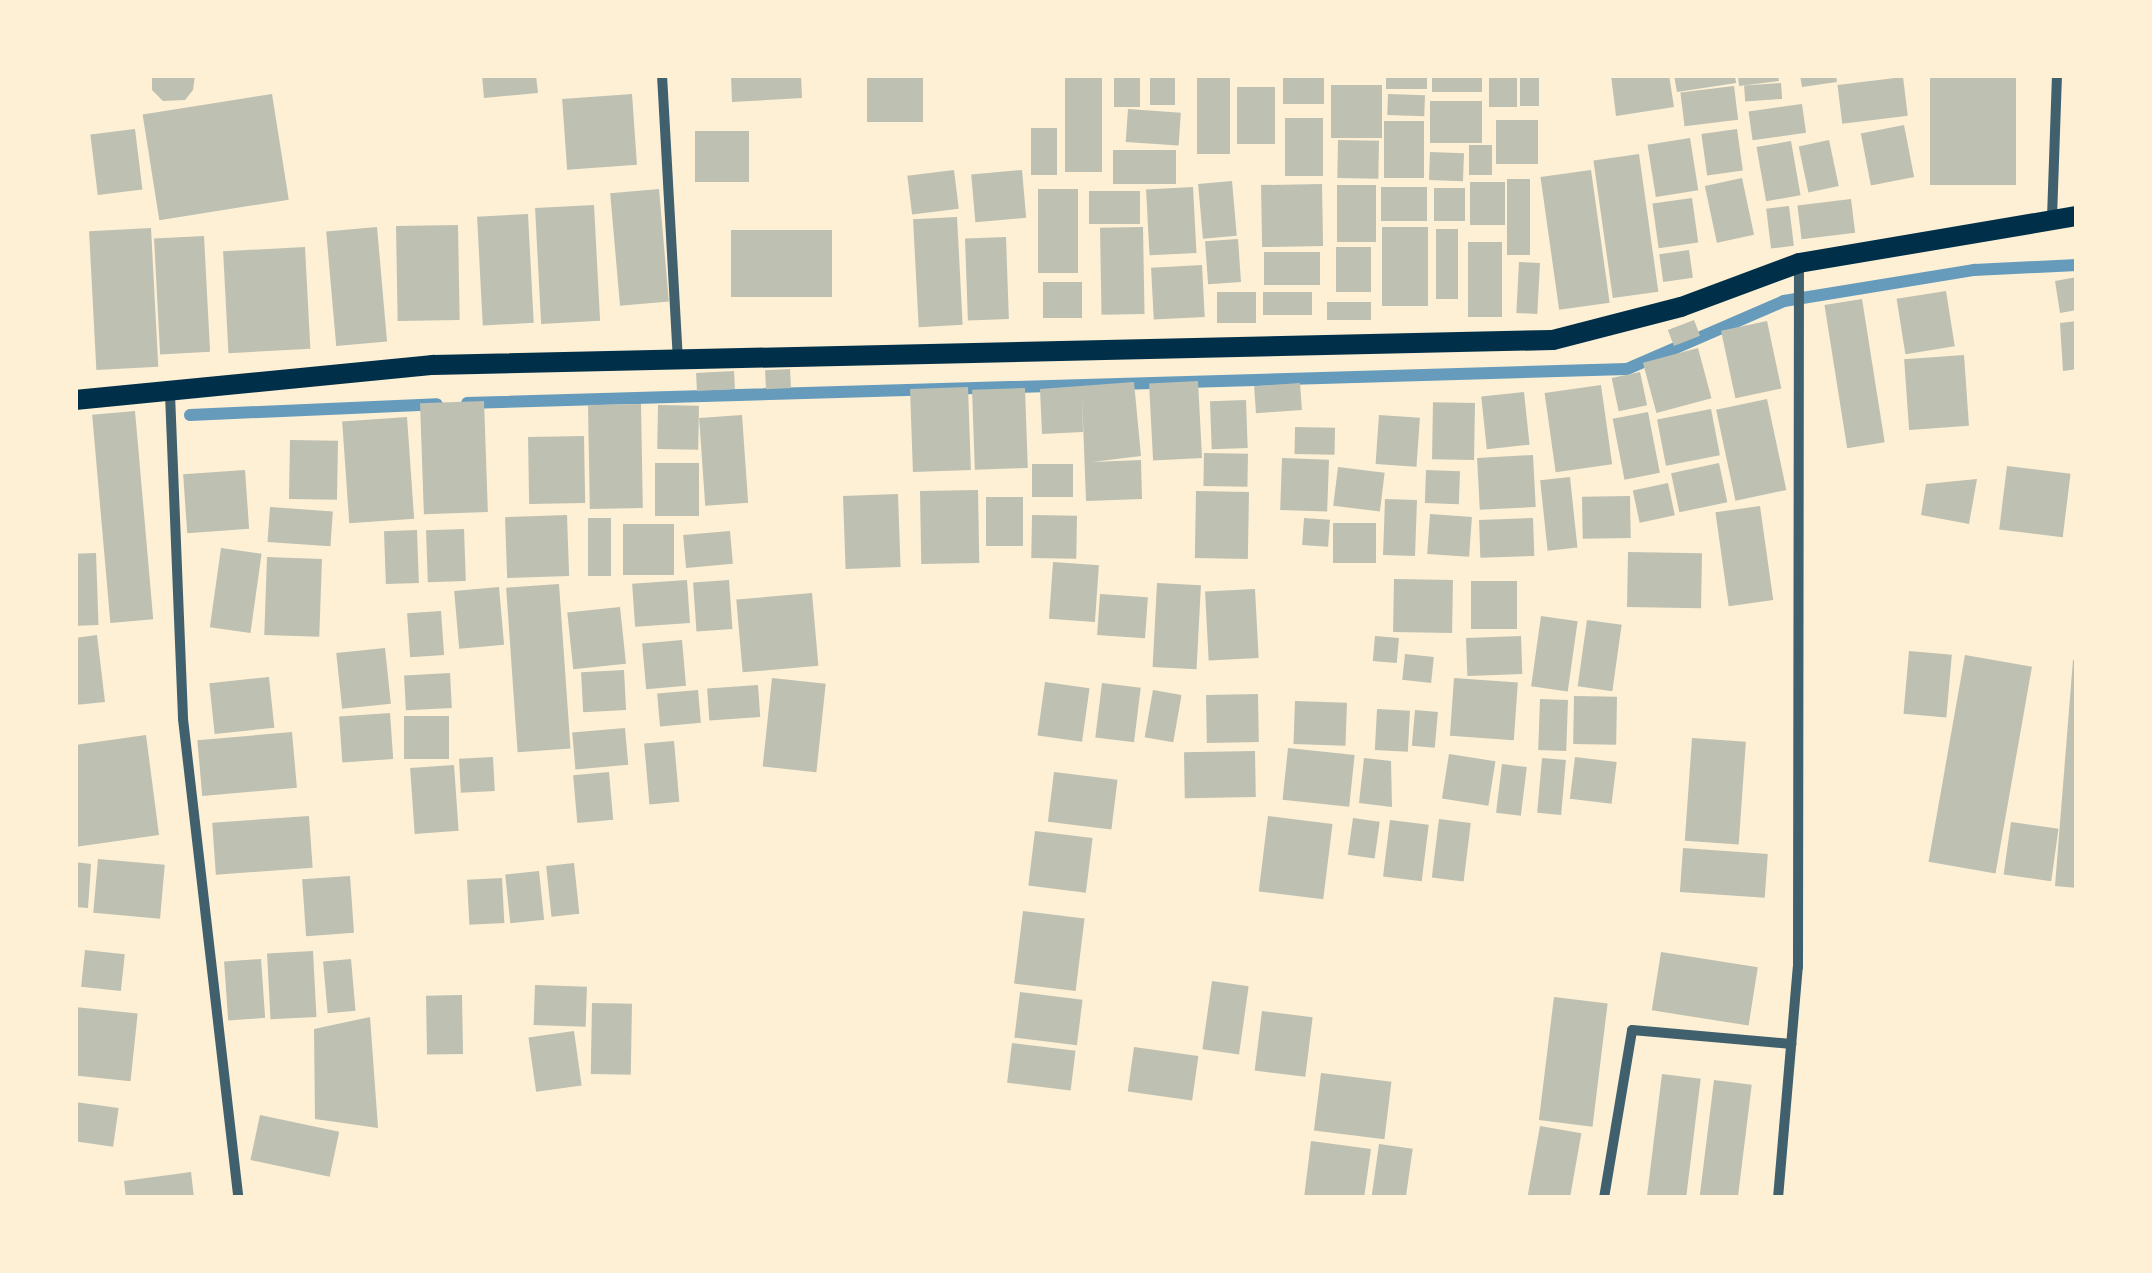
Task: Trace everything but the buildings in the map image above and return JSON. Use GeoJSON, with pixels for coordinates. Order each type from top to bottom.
{"type":"FeatureCollection","features":[{"type":"Feature","properties":{"kind":"main road"},"geometry":{"type":"LineString","coordinates":[[75,400],[170,394],[433,365],[1553,340],[1680,306],[1799,263],[2077,216]]}},
{"type":"Feature","properties":{"kind":"street"},"geometry":{"type":"LineString","coordinates":[[662,75],[678,358]]}},
{"type":"Feature","properties":{"kind":"street"},"geometry":{"type":"LineString","coordinates":[[2052,218],[2057,75]]}},
{"type":"Feature","properties":{"kind":"street"},"geometry":{"type":"LineString","coordinates":[[1778,1198],[1798,948],[1799,263]]}},
{"type":"Feature","properties":{"kind":"street"},"geometry":{"type":"LineString","coordinates":[[170,394],[182,719],[238,1198]]}},
{"type":"Feature","properties":{"kind":"street"},"geometry":{"type":"LineString","coordinates":[[1604,1198],[1632,1030],[1791,1044]]}},
{"type":"Feature","properties":{"kind":"waterway"},"geometry":{"type":"LineString","coordinates":[[467,403],[1627,369],[1784,301],[1974,270],[2077,265]]}},
{"type":"Feature","properties":{"kind":"waterway"},"geometry":{"type":"LineString","coordinates":[[190,415],[437,404]]}}]}
